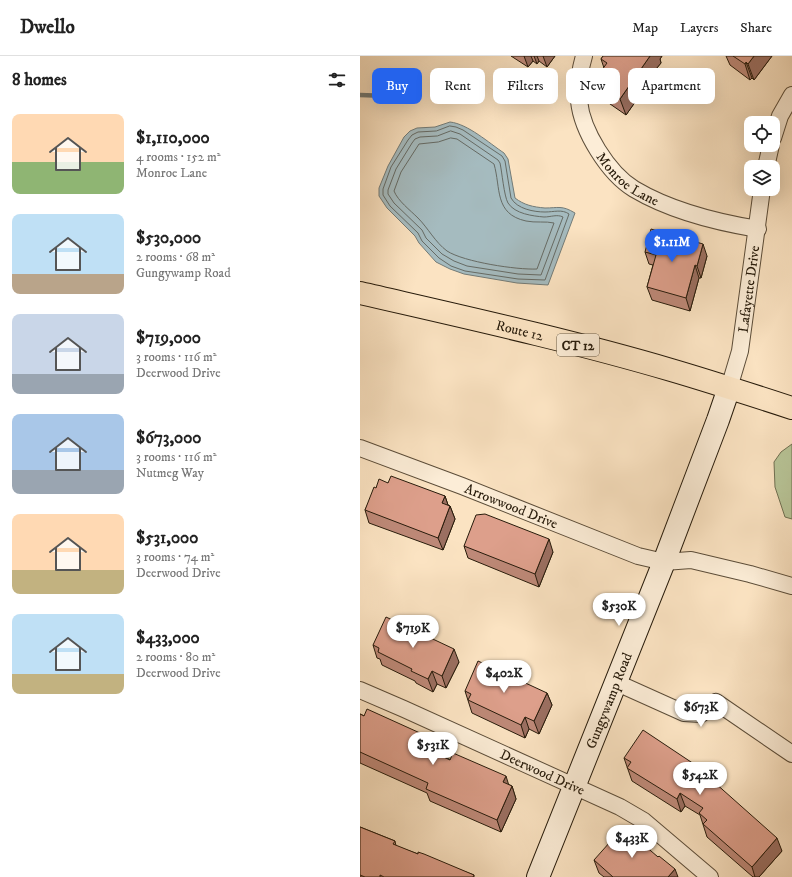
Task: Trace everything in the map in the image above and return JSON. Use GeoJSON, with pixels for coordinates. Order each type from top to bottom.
{"type":"FeatureCollection","features":[{"type":"Feature","properties":{"kind":"highway","name":"Route 12"},"geometry":{"type":"LineString","coordinates":[[360,293],[605,352],[671,370],[792,408]]}},
{"type":"Feature","properties":{"kind":"street","name":"Monroe Lane"},"geometry":{"type":"LineString","coordinates":[[584,56],[579,74],[579,101],[585,127],[599,152],[616,173],[633,188],[667,206],[735,226],[758,229]]}},
{"type":"Feature","properties":{"kind":"street"},"geometry":{"type":"LineString","coordinates":[[780,116],[792,95]]}},
{"type":"Feature","properties":{"kind":"street","name":"Lafayette Drive"},"geometry":{"type":"LineString","coordinates":[[729,388],[740,351],[758,229],[761,196]]}},
{"type":"Feature","properties":{"kind":"street","name":"Gungywamp Road"},"geometry":{"type":"LineString","coordinates":[[538,877],[664,562],[729,388]]}},
{"type":"Feature","properties":{"kind":"street","name":"Arrowwood Drive"},"geometry":{"type":"LineString","coordinates":[[360,448],[462,486],[638,556],[664,562],[691,560],[792,586]]}},
{"type":"Feature","properties":{"kind":"street"},"geometry":{"type":"LineString","coordinates":[[615,682],[684,713],[701,714],[716,702],[792,754]]}},
{"type":"Feature","properties":{"kind":"street","name":"Deerwood Drive"},"geometry":{"type":"LineString","coordinates":[[360,690],[620,807],[644,821],[710,877]]}},
{"type":"Feature","properties":{"kind":"green space"},"geometry":{"type":"Polygon","coordinates":[[[792,444],[792,519],[785,517],[775,487],[774,462],[781,452],[792,444]]]}},
{"type":"Feature","properties":{"kind":"water"},"geometry":{"type":"Polygon","coordinates":[[[450,122],[457,123],[471,130],[504,153],[508,159],[515,198],[525,204],[533,206],[563,208],[571,210],[575,213],[548,285],[517,283],[464,274],[436,262],[419,243],[415,236],[387,208],[379,196],[379,188],[388,166],[404,137],[410,131],[417,128],[435,127],[450,122]]]}},
{"type":"Feature","properties":{"kind":"building"},"geometry":{"type":"Polygon","coordinates":[[[603,56],[650,56],[642,68],[628,68],[628,88],[620,99],[620,68],[603,68],[607,63],[601,59],[603,56]]]}},
{"type":"Feature","properties":{"kind":"building"},"geometry":{"type":"Polygon","coordinates":[[[733,56],[754,56],[748,64],[746,62],[745,64],[733,56]]]}},
{"type":"Feature","properties":{"kind":"building"},"geometry":{"type":"Polygon","coordinates":[[[651,229],[703,244],[697,266],[695,265],[686,298],[647,287],[656,255],[645,252],[651,229]]]}},
{"type":"Feature","properties":{"kind":"building"},"geometry":{"type":"Polygon","coordinates":[[[391,476],[445,496],[442,503],[450,506],[438,538],[365,510],[374,487],[376,488],[379,479],[388,483],[391,476]]]}},
{"type":"Feature","properties":{"kind":"building"},"geometry":{"type":"Polygon","coordinates":[[[485,514],[549,539],[535,574],[464,546],[476,515],[485,514]]]}},
{"type":"Feature","properties":{"kind":"building"},"geometry":{"type":"Polygon","coordinates":[[[386,617],[454,649],[442,676],[432,671],[428,679],[378,652],[379,648],[373,645],[386,617]]]}},
{"type":"Feature","properties":{"kind":"building"},"geometry":{"type":"Polygon","coordinates":[[[478,661],[547,693],[534,721],[525,717],[521,725],[468,700],[471,694],[465,691],[478,661]]]}},
{"type":"Feature","properties":{"kind":"building"},"geometry":{"type":"Polygon","coordinates":[[[367,709],[420,733],[417,740],[426,744],[424,748],[450,760],[453,753],[506,776],[503,782],[512,786],[497,820],[426,789],[428,783],[360,752],[360,714],[364,716],[367,709]]]}},
{"type":"Feature","properties":{"kind":"building"},"geometry":{"type":"Polygon","coordinates":[[[643,730],[706,772],[705,774],[777,838],[752,867],[703,824],[707,820],[699,813],[703,808],[680,793],[677,799],[627,768],[631,762],[624,758],[643,730]]]}},
{"type":"Feature","properties":{"kind":"building"},"geometry":{"type":"Polygon","coordinates":[[[360,827],[395,841],[393,844],[418,854],[418,852],[424,854],[474,875],[473,877],[384,877],[380,875],[380,877],[365,877],[360,875],[360,827]]]}},
{"type":"Feature","properties":{"kind":"building"},"geometry":{"type":"Polygon","coordinates":[[[629,832],[658,857],[659,856],[675,869],[668,877],[613,877],[594,860],[618,833],[624,838],[629,832]]]}},
{"type":"Feature","properties":{"kind":"waterway"},"geometry":{"type":"LineString","coordinates":[[360,95],[372,95]]}}]}
